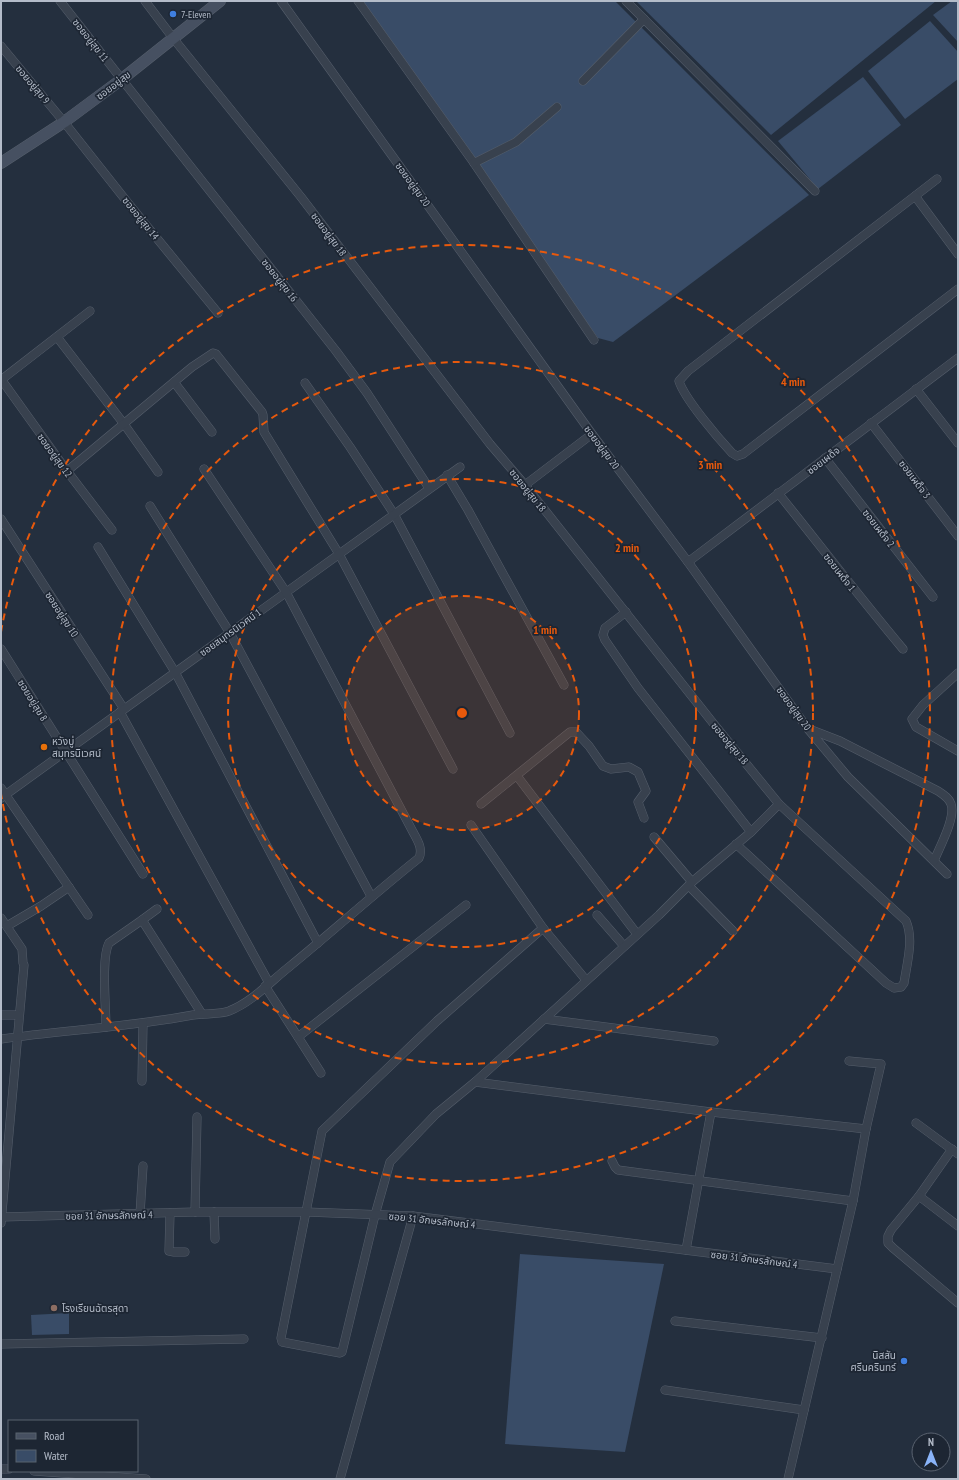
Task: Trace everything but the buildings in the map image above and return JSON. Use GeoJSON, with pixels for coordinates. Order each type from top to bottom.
{"type":"FeatureCollection","features":[{"type":"Feature","properties":{"kind":"street","name":"ซอยอยู่สุข 11"},"geometry":{"type":"LineString","coordinates":[[60,1],[122,79]]}},
{"type":"Feature","properties":{"kind":"street","name":"ซอยอยู่สุข 18"},"geometry":{"type":"LineString","coordinates":[[146,1],[173,38],[265,152],[490,444],[525,485],[779,804],[906,921],[910,929],[910,938],[904,983],[901,987],[894,988],[886,983],[736,844]]}},
{"type":"Feature","properties":{"kind":"street","name":"ซอยอยู่สุข"},"geometry":{"type":"LineString","coordinates":[[1,163],[64,122],[122,79],[220,1]]}},
{"type":"Feature","properties":{"kind":"street","name":"ซอยอยู่สุข 20"},"geometry":{"type":"LineString","coordinates":[[281,1],[592,434],[688,562],[808,729],[848,777],[947,874]]}},
{"type":"Feature","properties":{"kind":"street"},"geometry":{"type":"LineString","coordinates":[[358,1],[474,163],[594,340]]}},
{"type":"Feature","properties":{"kind":"street"},"geometry":{"type":"LineString","coordinates":[[626,1],[815,191]]}},
{"type":"Feature","properties":{"kind":"street"},"geometry":{"type":"LineString","coordinates":[[584,81],[644,20]]}},
{"type":"Feature","properties":{"kind":"street","name":"ซอยอยู่สุข 9"},"geometry":{"type":"LineString","coordinates":[[1,46],[64,122]]}},
{"type":"Feature","properties":{"kind":"street","name":"ซอยอยู่สุข 16"},"geometry":{"type":"LineString","coordinates":[[122,79],[336,351],[367,393],[429,488]]}},
{"type":"Feature","properties":{"kind":"street"},"geometry":{"type":"LineString","coordinates":[[474,163],[516,142],[557,107]]}},
{"type":"Feature","properties":{"kind":"street","name":"ซอยอยู่สุข 14"},"geometry":{"type":"LineString","coordinates":[[64,122],[218,313]]}},
{"type":"Feature","properties":{"kind":"street"},"geometry":{"type":"LineString","coordinates":[[937,179],[688,371],[679,381],[687,397],[732,453],[738,456],[744,454],[958,289]]}},
{"type":"Feature","properties":{"kind":"street"},"geometry":{"type":"LineString","coordinates":[[915,196],[958,254]]}},
{"type":"Feature","properties":{"kind":"street"},"geometry":{"type":"LineString","coordinates":[[1,379],[90,310]]}},
{"type":"Feature","properties":{"kind":"street"},"geometry":{"type":"LineString","coordinates":[[57,337],[124,424],[158,472]]}},
{"type":"Feature","properties":{"kind":"street"},"geometry":{"type":"LineString","coordinates":[[66,471],[205,357],[213,353],[216,354],[264,415],[264,432],[338,554],[453,769]]}},
{"type":"Feature","properties":{"kind":"street","name":"ซอยเผด็จ"},"geometry":{"type":"LineString","coordinates":[[688,562],[958,358]]}},
{"type":"Feature","properties":{"kind":"street","name":"ซอยอยู่สุข 12"},"geometry":{"type":"LineString","coordinates":[[1,379],[66,471],[112,530]]}},
{"type":"Feature","properties":{"kind":"street"},"geometry":{"type":"LineString","coordinates":[[174,382],[212,432]]}},
{"type":"Feature","properties":{"kind":"street"},"geometry":{"type":"LineString","coordinates":[[305,383],[350,447],[394,514],[510,733]]}},
{"type":"Feature","properties":{"kind":"street"},"geometry":{"type":"LineString","coordinates":[[916,389],[958,443]]}},
{"type":"Feature","properties":{"kind":"street","name":"ซอยเผด็จ 3"},"geometry":{"type":"LineString","coordinates":[[871,423],[958,536]]}},
{"type":"Feature","properties":{"kind":"street"},"geometry":{"type":"LineString","coordinates":[[525,485],[592,434]]}},
{"type":"Feature","properties":{"kind":"street","name":"ซอยเผด็จ 2"},"geometry":{"type":"LineString","coordinates":[[825,458],[933,597]]}},
{"type":"Feature","properties":{"kind":"street","name":"ซอยสมุทรนิเวศน์ 1"},"geometry":{"type":"LineString","coordinates":[[2,793],[65,752],[460,467]]}},
{"type":"Feature","properties":{"kind":"street"},"geometry":{"type":"LineString","coordinates":[[1,1039],[159,1022],[202,1014],[227,1012],[239,1006],[267,985],[419,858],[421,854],[420,845],[286,592],[204,469]]}},
{"type":"Feature","properties":{"kind":"street"},"geometry":{"type":"LineString","coordinates":[[447,475],[468,510],[564,685]]}},
{"type":"Feature","properties":{"kind":"street","name":"ซอยเผด็จ 1"},"geometry":{"type":"LineString","coordinates":[[778,493],[849,584],[903,649]]}},
{"type":"Feature","properties":{"kind":"street"},"geometry":{"type":"LineString","coordinates":[[150,506],[230,633],[372,896]]}},
{"type":"Feature","properties":{"kind":"street","name":"ซอยอยู่สุข 10"},"geometry":{"type":"LineString","coordinates":[[1,519],[122,710],[267,985],[321,1073]]}},
{"type":"Feature","properties":{"kind":"street"},"geometry":{"type":"LineString","coordinates":[[98,548],[175,672],[318,943]]}},
{"type":"Feature","properties":{"kind":"street"},"geometry":{"type":"LineString","coordinates":[[626,612],[605,628],[603,635],[605,640],[638,688],[751,832]]}},
{"type":"Feature","properties":{"kind":"street","name":"ซอยอยู่สุข 8"},"geometry":{"type":"LineString","coordinates":[[1,649],[143,874]]}},
{"type":"Feature","properties":{"kind":"street"},"geometry":{"type":"LineString","coordinates":[[958,673],[923,705],[912,719],[916,727],[958,751]]}},
{"type":"Feature","properties":{"kind":"street"},"geometry":{"type":"LineString","coordinates":[[808,729],[840,741],[938,791],[948,798],[952,805],[952,817],[934,861]]}},
{"type":"Feature","properties":{"kind":"street"},"geometry":{"type":"LineString","coordinates":[[481,804],[570,732],[576,732],[589,746],[603,766],[611,769],[629,767],[638,772],[646,791],[638,802],[644,818]]}},
{"type":"Feature","properties":{"kind":"street"},"geometry":{"type":"LineString","coordinates":[[517,776],[636,934]]}},
{"type":"Feature","properties":{"kind":"street"},"geometry":{"type":"LineString","coordinates":[[2,793],[88,916]]}},
{"type":"Feature","properties":{"kind":"street"},"geometry":{"type":"LineString","coordinates":[[543,928],[437,1021],[323,1130],[281,1340],[282,1342],[340,1353],[343,1350],[374,1215],[388,1167],[394,1157],[436,1114],[475,1082],[636,934],[659,916],[690,884],[751,832],[779,804]]}},
{"type":"Feature","properties":{"kind":"street"},"geometry":{"type":"LineString","coordinates":[[471,825],[543,928],[586,980]]}},
{"type":"Feature","properties":{"kind":"street"},"geometry":{"type":"LineString","coordinates":[[654,837],[690,884],[733,930]]}},
{"type":"Feature","properties":{"kind":"street"},"geometry":{"type":"LineString","coordinates":[[7,926],[69,887]]}},
{"type":"Feature","properties":{"kind":"street"},"geometry":{"type":"LineString","coordinates":[[298,1037],[466,905]]}},
{"type":"Feature","properties":{"kind":"street"},"geometry":{"type":"LineString","coordinates":[[106,1027],[106,949],[109,943],[157,910]]}},
{"type":"Feature","properties":{"kind":"street"},"geometry":{"type":"LineString","coordinates":[[597,915],[624,946]]}},
{"type":"Feature","properties":{"kind":"street"},"geometry":{"type":"LineString","coordinates":[[1,918],[22,949],[24,965],[1,1219]]}},
{"type":"Feature","properties":{"kind":"street"},"geometry":{"type":"LineString","coordinates":[[142,920],[202,1014]]}},
{"type":"Feature","properties":{"kind":"street"},"geometry":{"type":"LineString","coordinates":[[1,1014],[19,1015]]}},
{"type":"Feature","properties":{"kind":"street"},"geometry":{"type":"LineString","coordinates":[[544,1019],[714,1041]]}},
{"type":"Feature","properties":{"kind":"street"},"geometry":{"type":"LineString","coordinates":[[142,1081],[143,1023]]}},
{"type":"Feature","properties":{"kind":"street"},"geometry":{"type":"LineString","coordinates":[[788,1479],[853,1201],[880,1064],[850,1061]]}},
{"type":"Feature","properties":{"kind":"street"},"geometry":{"type":"LineString","coordinates":[[475,1082],[711,1112],[866,1129]]}},
{"type":"Feature","properties":{"kind":"street"},"geometry":{"type":"LineString","coordinates":[[686,1250],[711,1112]]}},
{"type":"Feature","properties":{"kind":"street"},"geometry":{"type":"LineString","coordinates":[[195,1212],[197,1117]]}},
{"type":"Feature","properties":{"kind":"street"},"geometry":{"type":"LineString","coordinates":[[916,1123],[955,1152],[891,1230],[888,1236],[888,1243],[958,1303]]}},
{"type":"Feature","properties":{"kind":"street"},"geometry":{"type":"LineString","coordinates":[[612,1161],[614,1168],[618,1170],[853,1201]]}},
{"type":"Feature","properties":{"kind":"street"},"geometry":{"type":"LineString","coordinates":[[140,1214],[143,1166]]}},
{"type":"Feature","properties":{"kind":"street"},"geometry":{"type":"LineString","coordinates":[[920,1196],[958,1226]]}},
{"type":"Feature","properties":{"kind":"street","name":"ซอย 31 อักษรลักษณ์ 4"},"geometry":{"type":"LineString","coordinates":[[1,1219],[195,1212],[306,1212],[412,1216],[837,1268]]}},
{"type":"Feature","properties":{"kind":"street"},"geometry":{"type":"LineString","coordinates":[[214,1212],[215,1239]]}},
{"type":"Feature","properties":{"kind":"street"},"geometry":{"type":"LineString","coordinates":[[170,1213],[169,1251],[185,1252]]}},
{"type":"Feature","properties":{"kind":"street"},"geometry":{"type":"LineString","coordinates":[[340,1479],[412,1216]]}},
{"type":"Feature","properties":{"kind":"street"},"geometry":{"type":"LineString","coordinates":[[675,1321],[822,1338]]}},
{"type":"Feature","properties":{"kind":"street"},"geometry":{"type":"LineString","coordinates":[[1,1344],[244,1339]]}},
{"type":"Feature","properties":{"kind":"street"},"geometry":{"type":"LineString","coordinates":[[665,1390],[804,1410]]}},
{"type":"Feature","properties":{"kind":"street"},"geometry":{"type":"LineString","coordinates":[[48,1472],[146,1479]]}},
{"type":"Feature","properties":{"kind":"water"},"geometry":{"type":"Polygon","coordinates":[[[363,1],[615,1],[809,195],[613,342],[598,338],[359,4],[363,1]]]}},
{"type":"Feature","properties":{"kind":"water"},"geometry":{"type":"Polygon","coordinates":[[[636,1],[936,1],[771,135],[636,1]]]}},
{"type":"Feature","properties":{"kind":"water"},"geometry":{"type":"Polygon","coordinates":[[[952,1],[958,1],[958,42],[933,15],[952,1]]]}},
{"type":"Feature","properties":{"kind":"water"},"geometry":{"type":"Polygon","coordinates":[[[930,21],[958,52],[958,79],[905,119],[868,71],[930,21]]]}},
{"type":"Feature","properties":{"kind":"water"},"geometry":{"type":"Polygon","coordinates":[[[863,77],[901,125],[818,189],[778,141],[863,77]]]}},
{"type":"Feature","properties":{"kind":"water"},"geometry":{"type":"Polygon","coordinates":[[[520,1254],[664,1264],[625,1452],[505,1444],[520,1254]]]}},
{"type":"Feature","properties":{"kind":"water"},"geometry":{"type":"Polygon","coordinates":[[[69,1313],[69,1334],[32,1335],[31,1315],[69,1313]]]}},
{"type":"Feature","properties":{"kind":"place","name":"7-Eleven"},"geometry":{"type":"Point","coordinates":[173,14]}},
{"type":"Feature","properties":{"kind":"place","name":"หวังบู่ สมุทรนิเวศน์"},"geometry":{"type":"Point","coordinates":[44,747]}},
{"type":"Feature","properties":{"kind":"place","name":"โรงเรียนฉัตรสุดา"},"geometry":{"type":"Point","coordinates":[54,1308]}},
{"type":"Feature","properties":{"kind":"place","name":"นิสสัน ศรีนครินทร์"},"geometry":{"type":"Point","coordinates":[904,1361]}}]}
